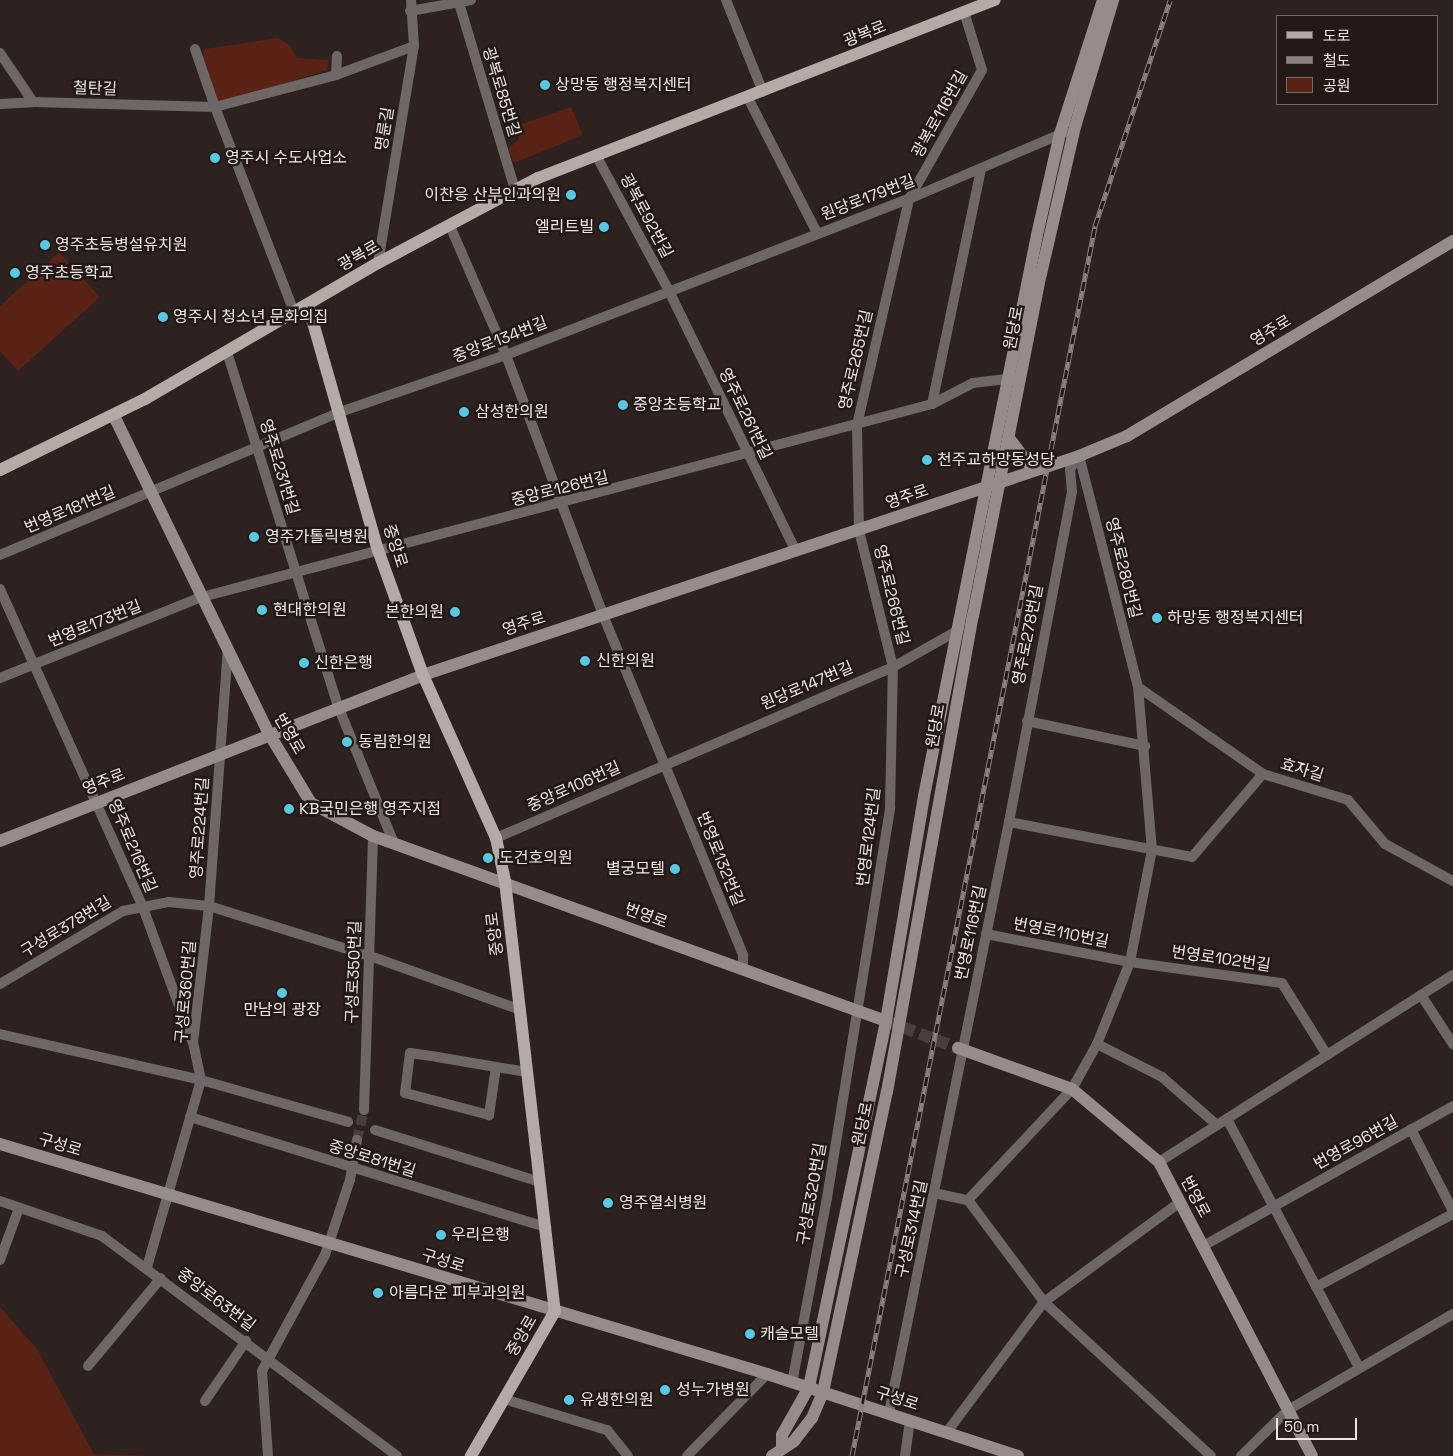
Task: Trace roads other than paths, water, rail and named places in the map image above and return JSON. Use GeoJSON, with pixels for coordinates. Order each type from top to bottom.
{"type":"FeatureCollection","features":[{"type":"Feature","properties":{"kind":"main road","name":"광복로"},"geometry":{"type":"LineString","coordinates":[[0,470],[114,416],[378,263],[515,190],[991,1]]}},
{"type":"Feature","properties":{"kind":"main road","name":"중앙로"},"geometry":{"type":"LineString","coordinates":[[308,304],[378,550],[423,675],[496,838],[506,881],[555,1312],[470,1456]]}},
{"type":"Feature","properties":{"kind":"street","name":"명륜길"},"geometry":{"type":"LineString","coordinates":[[378,263],[414,46],[410,11],[411,0]]}},
{"type":"Feature","properties":{"kind":"street"},"geometry":{"type":"LineString","coordinates":[[410,11],[459,4],[471,0]]}},
{"type":"Feature","properties":{"kind":"street"},"geometry":{"type":"LineString","coordinates":[[726,0],[763,92]]}},
{"type":"Feature","properties":{"kind":"street","name":"원당로"},"geometry":{"type":"LineString","coordinates":[[777,1451],[794,1441],[812,1418],[823,1392],[887,1092],[995,483],[1060,134],[1103,0]]}},
{"type":"Feature","properties":{"kind":"street","name":"원당로"},"geometry":{"type":"LineString","coordinates":[[777,1451],[782,1435],[809,1388],[886,1021],[957,631],[995,483],[1009,438],[1014,378],[1075,128],[1113,0]]}},
{"type":"Feature","properties":{"kind":"street","name":"광복로85번길"},"geometry":{"type":"LineString","coordinates":[[459,4],[515,190]]}},
{"type":"Feature","properties":{"kind":"street","name":"광복로116번길"},"geometry":{"type":"LineString","coordinates":[[909,199],[982,70],[964,12]]}},
{"type":"Feature","properties":{"kind":"street","name":"철탄길"},"geometry":{"type":"LineString","coordinates":[[0,104],[33,102],[215,107],[336,75],[378,56],[414,46]]}},
{"type":"Feature","properties":{"kind":"street"},"geometry":{"type":"LineString","coordinates":[[195,49],[215,107],[294,312]]}},
{"type":"Feature","properties":{"kind":"street"},"geometry":{"type":"LineString","coordinates":[[0,53],[33,102]]}},
{"type":"Feature","properties":{"kind":"street"},"geometry":{"type":"LineString","coordinates":[[336,75],[337,56]]}},
{"type":"Feature","properties":{"kind":"street"},"geometry":{"type":"LineString","coordinates":[[748,98],[817,233]]}},
{"type":"Feature","properties":{"kind":"street","name":"원당로179번길"},"geometry":{"type":"LineString","coordinates":[[668,289],[909,199],[1075,128]]}},
{"type":"Feature","properties":{"kind":"street","name":"광복로92번길"},"geometry":{"type":"LineString","coordinates":[[597,157],[668,289]]}},
{"type":"Feature","properties":{"kind":"street"},"geometry":{"type":"LineString","coordinates":[[932,404],[981,169]]}},
{"type":"Feature","properties":{"kind":"street","name":"영주로265번길"},"geometry":{"type":"LineString","coordinates":[[860,531],[857,425],[909,199]]}},
{"type":"Feature","properties":{"kind":"street","name":"번영로132번길"},"geometry":{"type":"LineString","coordinates":[[450,226],[506,355],[604,615],[743,955],[743,968]]}},
{"type":"Feature","properties":{"kind":"street","name":"영주로"},"geometry":{"type":"LineString","coordinates":[[0,841],[268,732],[423,675],[860,531],[995,483],[1079,456],[1127,436],[1453,241]]}},
{"type":"Feature","properties":{"kind":"street","name":"중앙로134번길"},"geometry":{"type":"LineString","coordinates":[[340,412],[506,355],[668,289]]}},
{"type":"Feature","properties":{"kind":"street","name":"영주로261번길"},"geometry":{"type":"LineString","coordinates":[[668,289],[796,552]]}},
{"type":"Feature","properties":{"kind":"street","name":"영주로231번길"},"geometry":{"type":"LineString","coordinates":[[227,352],[338,706]]}},
{"type":"Feature","properties":{"kind":"street","name":"중앙로126번길"},"geometry":{"type":"LineString","coordinates":[[378,550],[561,505],[748,455],[932,404],[955,389],[1014,378]]}},
{"type":"Feature","properties":{"kind":"street"},"geometry":{"type":"LineString","coordinates":[[151,492],[340,412]]}},
{"type":"Feature","properties":{"kind":"street","name":"번영로"},"geometry":{"type":"LineString","coordinates":[[114,416],[268,732],[311,803],[373,836],[506,881],[886,1021]]}},
{"type":"Feature","properties":{"kind":"street"},"geometry":{"type":"LineString","coordinates":[[1009,438],[1028,463],[1042,469]]}},
{"type":"Feature","properties":{"kind":"street","name":"영주로280번길"},"geometry":{"type":"LineString","coordinates":[[1079,456],[1138,687]]}},
{"type":"Feature","properties":{"kind":"street","name":"영주로278번길"},"geometry":{"type":"LineString","coordinates":[[1009,822],[1072,492],[1070,469],[1079,456]]}},
{"type":"Feature","properties":{"kind":"street","name":"번영로181번길"},"geometry":{"type":"LineString","coordinates":[[0,555],[151,492]]}},
{"type":"Feature","properties":{"kind":"street","name":"영주로266번길"},"geometry":{"type":"LineString","coordinates":[[860,531],[893,666]]}},
{"type":"Feature","properties":{"kind":"street"},"geometry":{"type":"LineString","coordinates":[[202,597],[378,550]]}},
{"type":"Feature","properties":{"kind":"street","name":"영주로216번길"},"geometry":{"type":"LineString","coordinates":[[0,589],[142,905],[193,1044]]}},
{"type":"Feature","properties":{"kind":"street","name":"번영로173번길"},"geometry":{"type":"LineString","coordinates":[[0,678],[202,597]]}},
{"type":"Feature","properties":{"kind":"street","name":"원당로147번길"},"geometry":{"type":"LineString","coordinates":[[664,762],[893,666],[957,631]]}},
{"type":"Feature","properties":{"kind":"street"},"geometry":{"type":"LineString","coordinates":[[220,751],[228,650]]}},
{"type":"Feature","properties":{"kind":"street","name":"번영로124번길"},"geometry":{"type":"LineString","coordinates":[[857,1010],[890,807],[893,666]]}},
{"type":"Feature","properties":{"kind":"street"},"geometry":{"type":"LineString","coordinates":[[968,1200],[1072,1089],[1097,1044],[1130,962],[1152,850],[1145,746],[1138,687]]}},
{"type":"Feature","properties":{"kind":"street","name":"효자길"},"geometry":{"type":"LineString","coordinates":[[1138,687],[1263,774],[1348,800],[1385,844],[1453,881]]}},
{"type":"Feature","properties":{"kind":"street"},"geometry":{"type":"LineString","coordinates":[[338,706],[394,843]]}},
{"type":"Feature","properties":{"kind":"street"},"geometry":{"type":"LineString","coordinates":[[1027,721],[1145,746]]}},
{"type":"Feature","properties":{"kind":"street","name":"영주로224번길"},"geometry":{"type":"LineString","coordinates":[[209,906],[220,751]]}},
{"type":"Feature","properties":{"kind":"street","name":"중앙로106번길"},"geometry":{"type":"LineString","coordinates":[[496,838],[664,762]]}},
{"type":"Feature","properties":{"kind":"street"},"geometry":{"type":"LineString","coordinates":[[1009,822],[1192,857],[1263,774]]}},
{"type":"Feature","properties":{"kind":"street","name":"번영로116번길"},"geometry":{"type":"LineString","coordinates":[[960,1049],[1009,822]]}},
{"type":"Feature","properties":{"kind":"street","name":"구성로350번길"},"geometry":{"type":"LineString","coordinates":[[364,1110],[373,836]]}},
{"type":"Feature","properties":{"kind":"street","name":"구성로378번길"},"geometry":{"type":"LineString","coordinates":[[0,984],[122,911],[142,905],[209,906],[370,956],[521,1010]]}},
{"type":"Feature","properties":{"kind":"street","name":"구성로360번길"},"geometry":{"type":"LineString","coordinates":[[168,1195],[201,1080],[193,1044],[209,906]]}},
{"type":"Feature","properties":{"kind":"street","name":"번영로110번길"},"geometry":{"type":"LineString","coordinates":[[986,934],[1130,962]]}},
{"type":"Feature","properties":{"kind":"street","name":"번영로102번길"},"geometry":{"type":"LineString","coordinates":[[1130,962],[1282,983],[1327,1055]]}},
{"type":"Feature","properties":{"kind":"street"},"geometry":{"type":"LineString","coordinates":[[1159,1162],[1453,975]]}},
{"type":"Feature","properties":{"kind":"street"},"geometry":{"type":"LineString","coordinates":[[1421,995],[1453,1044]]}},
{"type":"Feature","properties":{"kind":"street","name":"구성로320번길"},"geometry":{"type":"LineString","coordinates":[[792,1383],[857,1010]]}},
{"type":"Feature","properties":{"kind":"street"},"geometry":{"type":"LineString","coordinates":[[0,1034],[201,1080],[348,1122]]}},
{"type":"Feature","properties":{"kind":"street"},"geometry":{"type":"LineString","coordinates":[[1097,1044],[1162,1077],[1217,1125]]}},
{"type":"Feature","properties":{"kind":"street","name":"번영로"},"geometry":{"type":"LineString","coordinates":[[960,1049],[1072,1089],[1159,1162],[1312,1456]]}},
{"type":"Feature","properties":{"kind":"street","name":"구성로314번길"},"geometry":{"type":"LineString","coordinates":[[889,1413],[934,1193],[960,1049]]}},
{"type":"Feature","properties":{"kind":"street"},"geometry":{"type":"LineString","coordinates":[[496,1067],[489,1115],[405,1093],[410,1053],[528,1072]]}},
{"type":"Feature","properties":{"kind":"street","name":"번영로96번길"},"geometry":{"type":"LineString","coordinates":[[1203,1246],[1453,1106]]}},
{"type":"Feature","properties":{"kind":"street","name":"중앙로81번길"},"geometry":{"type":"LineString","coordinates":[[190,1117],[352,1169],[546,1227]]}},
{"type":"Feature","properties":{"kind":"street"},"geometry":{"type":"LineString","coordinates":[[1227,1119],[1358,1365]]}},
{"type":"Feature","properties":{"kind":"street"},"geometry":{"type":"LineString","coordinates":[[375,1130],[540,1182]]}},
{"type":"Feature","properties":{"kind":"street"},"geometry":{"type":"LineString","coordinates":[[1316,1287],[1453,1213],[1411,1130]]}},
{"type":"Feature","properties":{"kind":"street"},"geometry":{"type":"LineString","coordinates":[[268,1456],[262,1371],[330,1244],[352,1169],[358,1140]]}},
{"type":"Feature","properties":{"kind":"street","name":"구성로"},"geometry":{"type":"LineString","coordinates":[[0,1144],[555,1312],[767,1374],[1018,1456]]}},
{"type":"Feature","properties":{"kind":"street"},"geometry":{"type":"LineString","coordinates":[[934,1193],[968,1200],[1044,1302],[1211,1456]]}},
{"type":"Feature","properties":{"kind":"street"},"geometry":{"type":"LineString","coordinates":[[147,1267],[168,1195]]}},
{"type":"Feature","properties":{"kind":"street","name":"중앙로63번길"},"geometry":{"type":"LineString","coordinates":[[0,1201],[102,1236],[246,1341],[392,1454]]}},
{"type":"Feature","properties":{"kind":"street"},"geometry":{"type":"LineString","coordinates":[[947,1432],[1044,1302],[1179,1203]]}},
{"type":"Feature","properties":{"kind":"street"},"geometry":{"type":"LineString","coordinates":[[0,1260],[19,1208]]}},
{"type":"Feature","properties":{"kind":"street"},"geometry":{"type":"LineString","coordinates":[[88,1366],[161,1278]]}},
{"type":"Feature","properties":{"kind":"street"},"geometry":{"type":"LineString","coordinates":[[1241,1456],[1288,1410],[1347,1379],[1358,1365],[1453,1314]]}},
{"type":"Feature","properties":{"kind":"street"},"geometry":{"type":"LineString","coordinates":[[205,1401],[246,1341]]}},
{"type":"Feature","properties":{"kind":"street"},"geometry":{"type":"LineString","coordinates":[[686,1456],[767,1374]]}},
{"type":"Feature","properties":{"kind":"street"},"geometry":{"type":"LineString","coordinates":[[504,1399],[607,1430],[628,1456]]}},
{"type":"Feature","properties":{"kind":"street"},"geometry":{"type":"LineString","coordinates":[[905,1456],[910,1420]]}},
{"type":"Feature","properties":{"kind":"tunnel"},"geometry":{"type":"LineString","coordinates":[[886,1021],[958,1048]]}},
{"type":"Feature","properties":{"kind":"tunnel"},"geometry":{"type":"LineString","coordinates":[[357,1140],[364,1110]]}},
{"type":"Feature","properties":{"kind":"railway"},"geometry":{"type":"LineString","coordinates":[[852,1456],[1095,226],[1170,0]]}},
{"type":"Feature","properties":{"kind":"place","name":"상망동 행정복지센터"},"geometry":{"type":"Point","coordinates":[545,85]}},
{"type":"Feature","properties":{"kind":"place","name":"영주시 수도사업소"},"geometry":{"type":"Point","coordinates":[215,158]}},
{"type":"Feature","properties":{"kind":"place","name":"이찬응 산부인과의원"},"geometry":{"type":"Point","coordinates":[571,195]}},
{"type":"Feature","properties":{"kind":"place","name":"엘리트빌"},"geometry":{"type":"Point","coordinates":[604,227]}},
{"type":"Feature","properties":{"kind":"place","name":"영주초등병설유치원"},"geometry":{"type":"Point","coordinates":[45,245]}},
{"type":"Feature","properties":{"kind":"place","name":"영주초등학교"},"geometry":{"type":"Point","coordinates":[15,273]}},
{"type":"Feature","properties":{"kind":"place","name":"영주시 청소년 문화의집"},"geometry":{"type":"Point","coordinates":[163,317]}},
{"type":"Feature","properties":{"kind":"place","name":"중앙초등학교"},"geometry":{"type":"Point","coordinates":[623,405]}},
{"type":"Feature","properties":{"kind":"place","name":"삼성한의원"},"geometry":{"type":"Point","coordinates":[464,412]}},
{"type":"Feature","properties":{"kind":"place","name":"천주교하망동성당"},"geometry":{"type":"Point","coordinates":[927,460]}},
{"type":"Feature","properties":{"kind":"place","name":"영주가톨릭병원"},"geometry":{"type":"Point","coordinates":[254,537]}},
{"type":"Feature","properties":{"kind":"place","name":"현대한의원"},"geometry":{"type":"Point","coordinates":[262,610]}},
{"type":"Feature","properties":{"kind":"place","name":"본한의원"},"geometry":{"type":"Point","coordinates":[455,612]}},
{"type":"Feature","properties":{"kind":"place","name":"하망동 행정복지센터"},"geometry":{"type":"Point","coordinates":[1157,618]}},
{"type":"Feature","properties":{"kind":"place","name":"신한의원"},"geometry":{"type":"Point","coordinates":[585,661]}},
{"type":"Feature","properties":{"kind":"place","name":"신한은행"},"geometry":{"type":"Point","coordinates":[304,663]}},
{"type":"Feature","properties":{"kind":"place","name":"동림한의원"},"geometry":{"type":"Point","coordinates":[347,742]}},
{"type":"Feature","properties":{"kind":"place","name":"KB국민은행 영주지점"},"geometry":{"type":"Point","coordinates":[289,809]}},
{"type":"Feature","properties":{"kind":"place","name":"도건호의원"},"geometry":{"type":"Point","coordinates":[488,858]}},
{"type":"Feature","properties":{"kind":"place","name":"별궁모텔"},"geometry":{"type":"Point","coordinates":[675,869]}},
{"type":"Feature","properties":{"kind":"place","name":"만남의 광장"},"geometry":{"type":"Point","coordinates":[282,993]}},
{"type":"Feature","properties":{"kind":"place","name":"영주열쇠병원"},"geometry":{"type":"Point","coordinates":[608,1203]}},
{"type":"Feature","properties":{"kind":"place","name":"우리은행"},"geometry":{"type":"Point","coordinates":[441,1235]}},
{"type":"Feature","properties":{"kind":"place","name":"아름다운 피부과의원"},"geometry":{"type":"Point","coordinates":[378,1293]}},
{"type":"Feature","properties":{"kind":"place","name":"캐슬모텔"},"geometry":{"type":"Point","coordinates":[750,1334]}},
{"type":"Feature","properties":{"kind":"place","name":"성누가병원"},"geometry":{"type":"Point","coordinates":[665,1390]}},
{"type":"Feature","properties":{"kind":"place","name":"유생한의원"},"geometry":{"type":"Point","coordinates":[569,1400]}}]}
